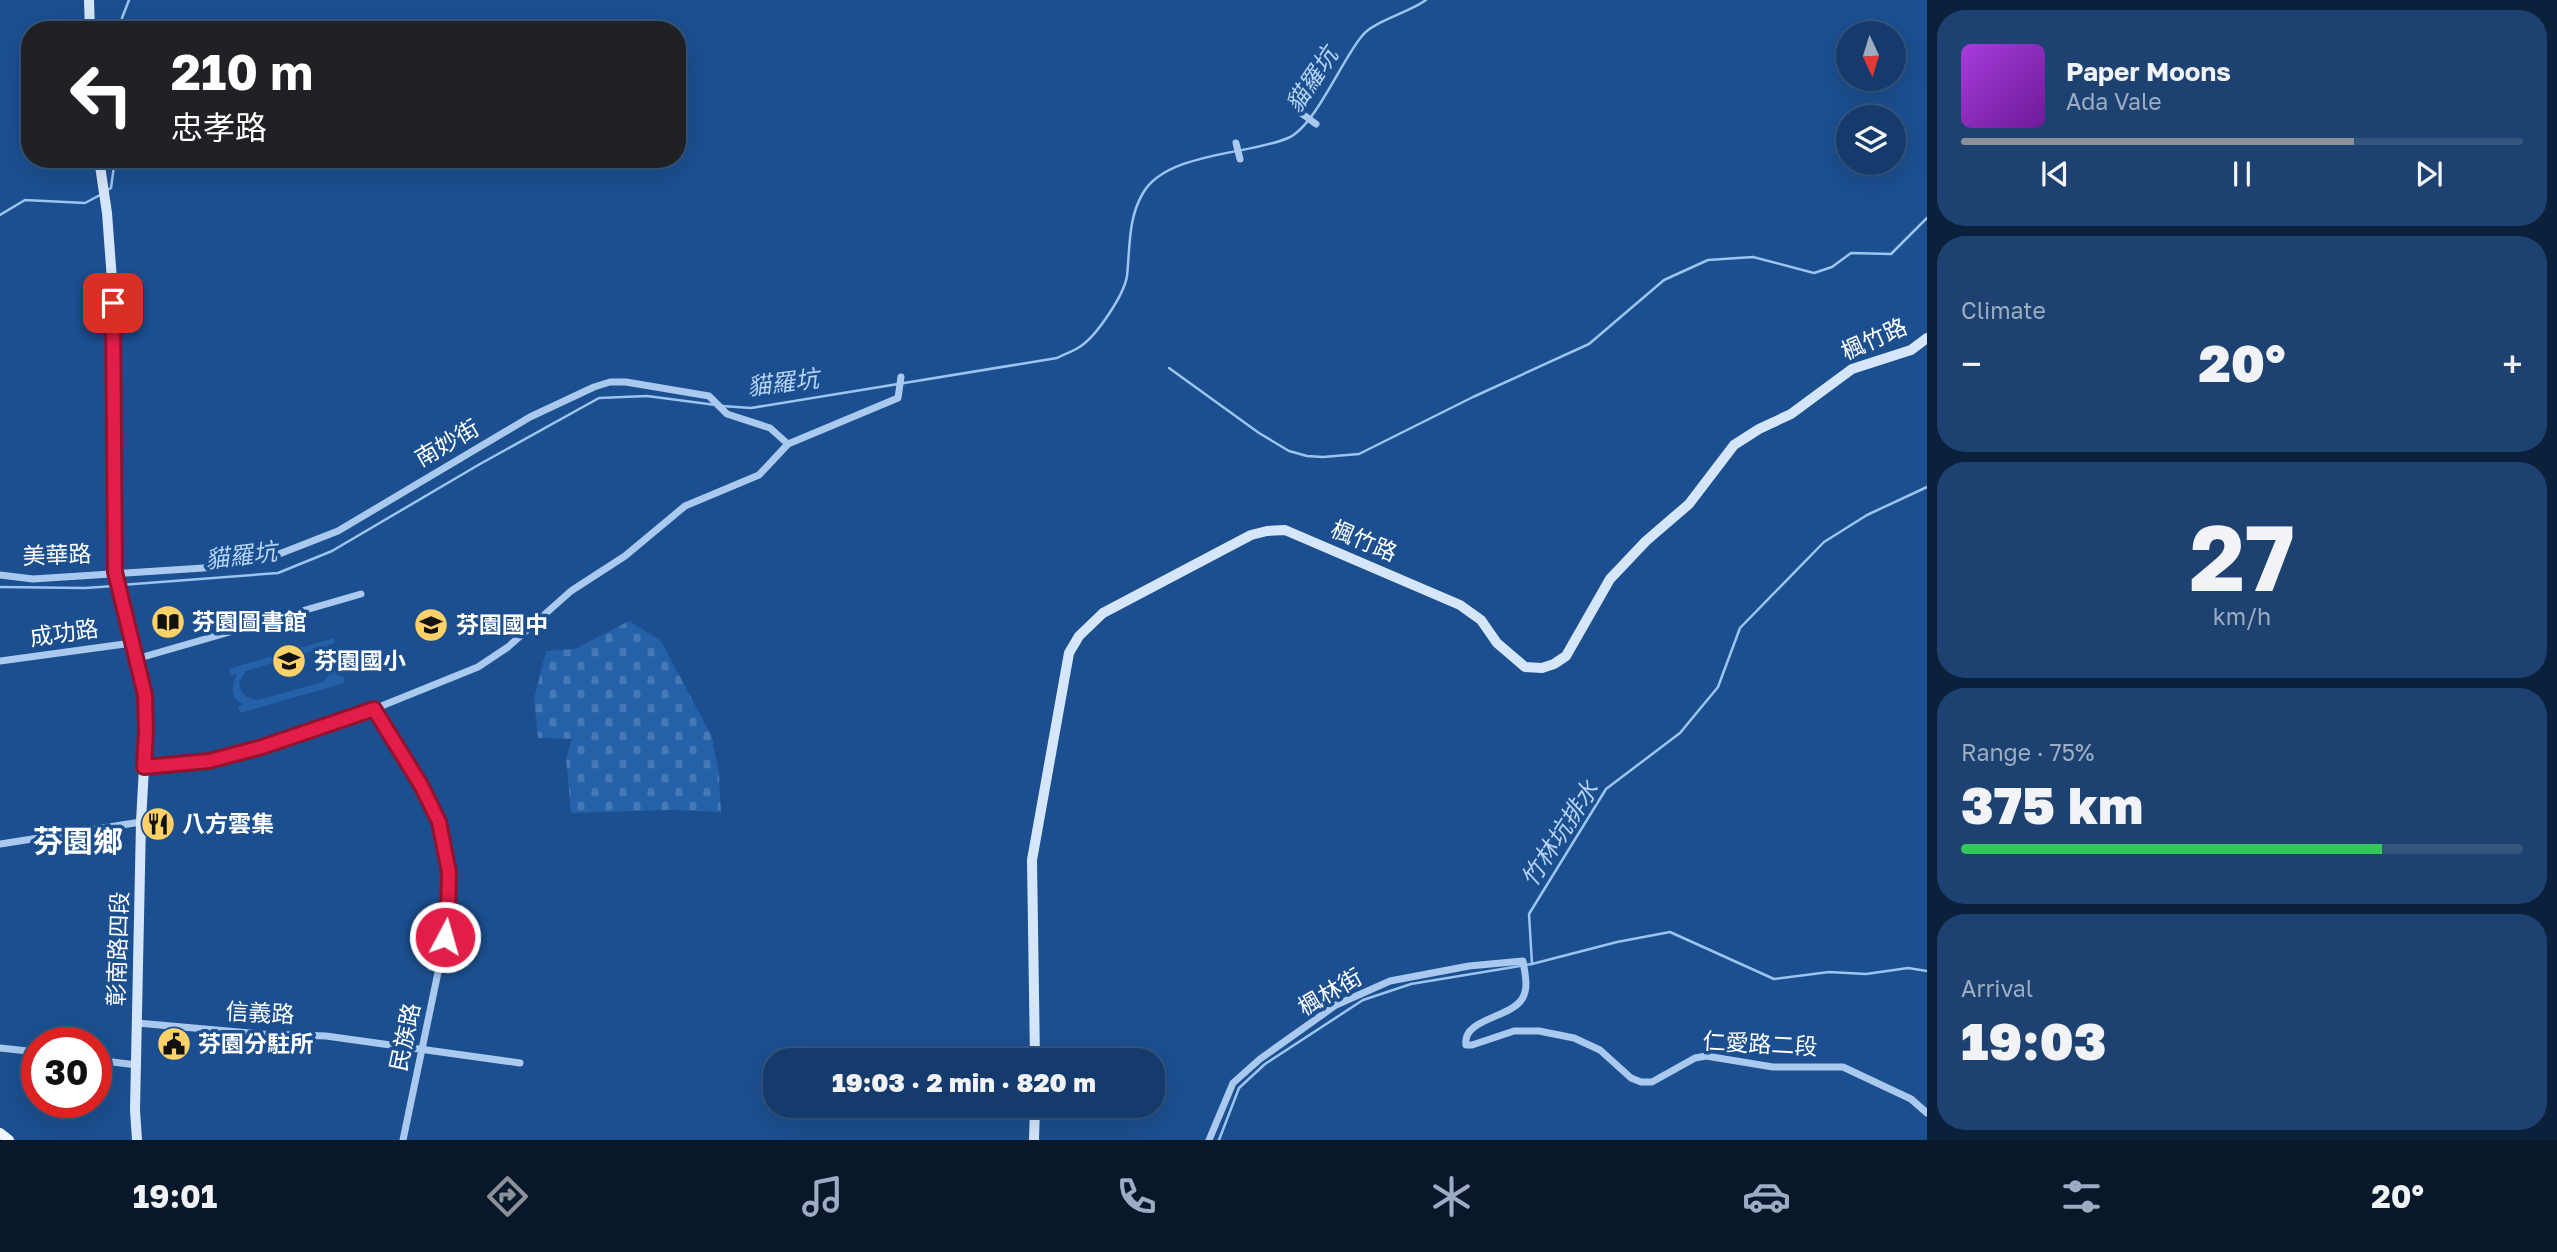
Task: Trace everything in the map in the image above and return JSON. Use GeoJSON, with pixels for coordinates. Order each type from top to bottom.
{"type":"FeatureCollection","features":[{"type":"Feature","properties":{"kind":"main road"},"geometry":{"type":"LineString","coordinates":[[0,1133],[9,1140]]}},
{"type":"Feature","properties":{"kind":"street"},"geometry":{"type":"LineString","coordinates":[[89,0],[90,21]]}},
{"type":"Feature","properties":{"kind":"street"},"geometry":{"type":"LineString","coordinates":[[1301,113],[1316,124]]}},
{"type":"Feature","properties":{"kind":"street"},"geometry":{"type":"LineString","coordinates":[[1236,143],[1240,159]]}},
{"type":"Feature","properties":{"kind":"street","name":"彰南路四段"},"geometry":{"type":"LineString","coordinates":[[100,168],[112,280],[115,572],[145,695],[135,1110],[137,1140]]}},
{"type":"Feature","properties":{"kind":"street","name":"楓竹路"},"geometry":{"type":"LineString","coordinates":[[1035,1048],[1032,860],[1069,653],[1079,636],[1103,613],[1251,536],[1267,531],[1285,530],[1460,605],[1481,620],[1497,643],[1525,667],[1542,668],[1566,656],[1610,579],[1646,541],[1689,504],[1734,445],[1791,414],[1852,369],[1911,350],[1927,338]]}},
{"type":"Feature","properties":{"kind":"street"},"geometry":{"type":"LineString","coordinates":[[144,767],[209,761],[262,747],[374,709],[478,667],[508,647],[571,591],[625,556],[685,506],[760,475],[788,444],[898,394],[901,377]]}},
{"type":"Feature","properties":{"kind":"street","name":"南妙街"},"geometry":{"type":"LineString","coordinates":[[115,572],[219,567],[274,556],[302,547],[351,524],[530,416],[610,382],[626,382],[709,396],[727,414],[770,428],[788,444]]}},
{"type":"Feature","properties":{"kind":"street","name":"美華路"},"geometry":{"type":"LineString","coordinates":[[0,575],[33,579],[115,572]]}},
{"type":"Feature","properties":{"kind":"street"},"geometry":{"type":"LineString","coordinates":[[136,659],[361,594]]}},
{"type":"Feature","properties":{"kind":"street","name":"成功路"},"geometry":{"type":"LineString","coordinates":[[0,661],[132,643]]}},
{"type":"Feature","properties":{"kind":"street","name":"民族路"},"geometry":{"type":"LineString","coordinates":[[374,709],[433,808],[444,843],[449,872],[446,927],[404,1140]]}},
{"type":"Feature","properties":{"kind":"street"},"geometry":{"type":"LineString","coordinates":[[0,844],[141,821]]}},
{"type":"Feature","properties":{"kind":"street","name":"仁愛路二段"},"geometry":{"type":"LineString","coordinates":[[1523,961],[1527,986],[1522,999],[1515,1006],[1470,1028],[1465,1037],[1466,1045],[1514,1031],[1539,1031],[1574,1038],[1600,1050],[1631,1078],[1641,1082],[1652,1082],[1695,1058],[1706,1056],[1773,1067],[1843,1067],[1911,1099],[1927,1113]]}},
{"type":"Feature","properties":{"kind":"street","name":"楓林街"},"geometry":{"type":"LineString","coordinates":[[1209,1140],[1233,1083],[1260,1059],[1336,1005],[1390,981],[1469,966],[1523,961]]}},
{"type":"Feature","properties":{"kind":"street","name":"信義路"},"geometry":{"type":"LineString","coordinates":[[137,1023],[263,1034],[326,1036],[520,1063]]}},
{"type":"Feature","properties":{"kind":"street"},"geometry":{"type":"LineString","coordinates":[[0,1048],[21,1050]]}},
{"type":"Feature","properties":{"kind":"street"},"geometry":{"type":"LineString","coordinates":[[112,1062],[136,1065]]}},
{"type":"Feature","properties":{"kind":"street"},"geometry":{"type":"LineString","coordinates":[[1034,1140],[1035,1118]]}},
{"type":"Feature","properties":{"kind":"green space"},"geometry":{"type":"Polygon","coordinates":[[[629,621],[661,641],[712,737],[719,775],[721,812],[672,810],[571,813],[566,758],[572,739],[538,738],[534,699],[546,651],[575,649],[629,621]]]}},
{"type":"Feature","properties":{"kind":"green space"},"geometry":{"type":"Polygon","coordinates":[[[334,638],[335,643],[328,645],[341,658],[338,676],[343,676],[345,683],[240,713],[238,707],[244,704],[236,699],[233,692],[237,674],[231,676],[229,669],[334,638]],[[313,651],[246,671],[239,682],[241,690],[247,697],[258,700],[323,682],[329,675],[333,662],[325,653],[313,651]]]}},
{"type":"Feature","properties":{"kind":"waterway"},"geometry":{"type":"LineString","coordinates":[[122,21],[129,0]]}},
{"type":"Feature","properties":{"kind":"waterway","name":"貓羅坑"},"geometry":{"type":"LineString","coordinates":[[722,406],[751,408],[1057,358],[1078,348],[1102,324],[1121,293],[1127,276],[1130,233],[1138,203],[1155,180],[1189,162],[1288,138],[1308,121],[1362,36],[1374,26],[1426,0]]}},
{"type":"Feature","properties":{"kind":"waterway"},"geometry":{"type":"LineString","coordinates":[[106,191],[111,188],[114,168]]}},
{"type":"Feature","properties":{"kind":"waterway"},"geometry":{"type":"LineString","coordinates":[[0,215],[25,200],[85,203],[100,195]]}},
{"type":"Feature","properties":{"kind":"waterway"},"geometry":{"type":"LineString","coordinates":[[1169,368],[1259,433],[1289,451],[1323,457],[1359,454],[1473,397],[1589,344],[1664,280],[1708,260],[1753,257],[1814,273],[1832,267],[1851,253],[1891,254],[1927,218]]}},
{"type":"Feature","properties":{"kind":"waterway","name":"貓羅坑"},"geometry":{"type":"LineString","coordinates":[[121,585],[278,573],[332,551],[599,398],[647,396],[716,405]]}},
{"type":"Feature","properties":{"kind":"waterway","name":"竹林坑排水"},"geometry":{"type":"LineString","coordinates":[[1532,964],[1529,914],[1606,789],[1680,733],[1718,687],[1740,628],[1824,542],[1867,515],[1927,487]]}},
{"type":"Feature","properties":{"kind":"waterway","name":"貓羅坑"},"geometry":{"type":"LineString","coordinates":[[0,587],[114,586]]}},
{"type":"Feature","properties":{"kind":"waterway"},"geometry":{"type":"LineString","coordinates":[[1219,1140],[1239,1088],[1265,1064],[1363,1000],[1411,984],[1532,964],[1617,942],[1670,932],[1774,979],[1829,972],[1866,974],[1908,968],[1927,971]]}},
{"type":"Feature","properties":{"kind":"place","name":"芬園圖書館"},"geometry":{"type":"Point","coordinates":[168,622]}},
{"type":"Feature","properties":{"kind":"place","name":"芬園國中"},"geometry":{"type":"Point","coordinates":[431,625]}},
{"type":"Feature","properties":{"kind":"place","name":"芬園國小"},"geometry":{"type":"Point","coordinates":[289,661]}},
{"type":"Feature","properties":{"kind":"place","name":"八方雲集"},"geometry":{"type":"Point","coordinates":[158,824]}},
{"type":"Feature","properties":{"kind":"place","name":"芬園分駐所"},"geometry":{"type":"Point","coordinates":[174,1044]}},
{"type":"Feature","properties":{"kind":"district","name":"芬園鄉"},"geometry":{"type":"Point","coordinates":[78,842]}},
{"type":"Feature","properties":{"kind":"route"},"geometry":{"type":"LineString","coordinates":[[113,303],[115,572],[145,695],[144,767],[209,761],[262,747],[374,709],[421,785],[439,822],[449,872],[445,937]]}}]}
